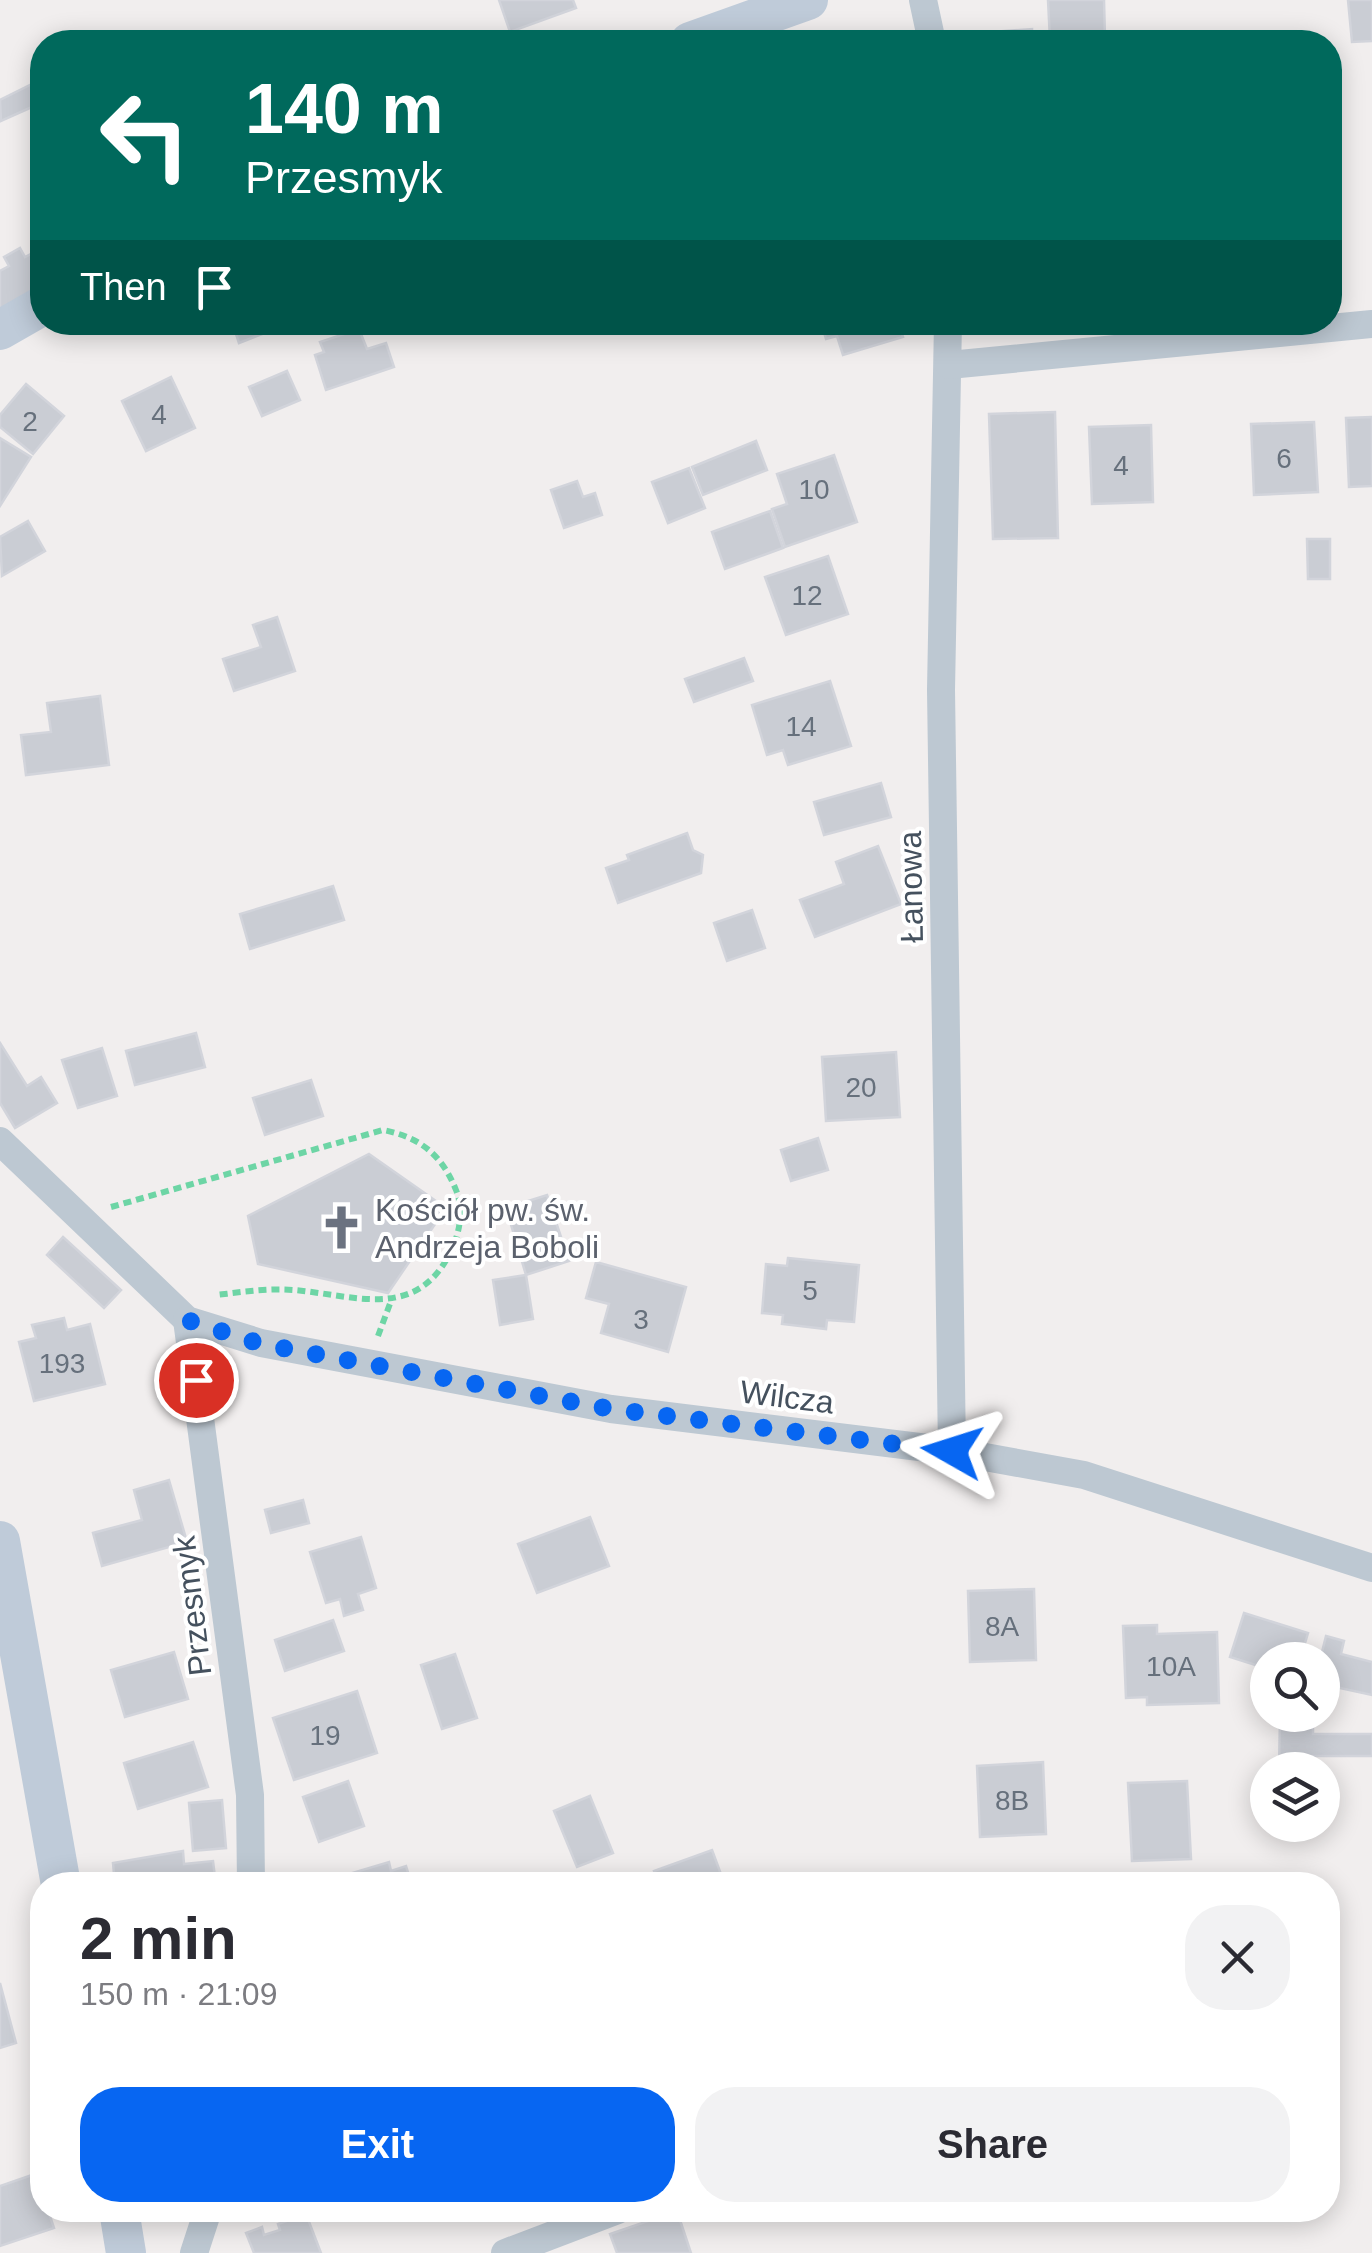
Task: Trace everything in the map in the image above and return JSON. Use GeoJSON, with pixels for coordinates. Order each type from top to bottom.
{"type":"FeatureCollection","features":[{"type":"Feature","properties":{"kind":"street"},"geometry":{"type":"LineString","coordinates":[[724,30],[808,0]]}},
{"type":"Feature","properties":{"kind":"street"},"geometry":{"type":"LineString","coordinates":[[923,0],[929,30]]}},
{"type":"Feature","properties":{"kind":"street"},"geometry":{"type":"LineString","coordinates":[[0,330],[30,313]]}},
{"type":"Feature","properties":{"kind":"street"},"geometry":{"type":"LineString","coordinates":[[1342,327],[1372,324]]}},
{"type":"Feature","properties":{"kind":"street","name":"Łanowa"},"geometry":{"type":"LineString","coordinates":[[948,335],[941,690],[952,1451]]}},
{"type":"Feature","properties":{"kind":"street"},"geometry":{"type":"LineString","coordinates":[[949,364],[1256,335]]}},
{"type":"Feature","properties":{"kind":"street"},"geometry":{"type":"LineString","coordinates":[[0,1140],[187,1320]]}},
{"type":"Feature","properties":{"kind":"street","name":"Wilcza"},"geometry":{"type":"LineString","coordinates":[[187,1320],[261,1344],[611,1409],[952,1451],[1084,1475],[1372,1568]]}},
{"type":"Feature","properties":{"kind":"street","name":"Przesmyk"},"geometry":{"type":"LineString","coordinates":[[187,1320],[250,1795],[251,1872]]}},
{"type":"Feature","properties":{"kind":"street"},"geometry":{"type":"LineString","coordinates":[[0,1542],[59,1872]]}},
{"type":"Feature","properties":{"kind":"street"},"geometry":{"type":"LineString","coordinates":[[120,2222],[126,2253]]}},
{"type":"Feature","properties":{"kind":"street"},"geometry":{"type":"LineString","coordinates":[[194,2253],[204,2222]]}},
{"type":"Feature","properties":{"kind":"street"},"geometry":{"type":"LineString","coordinates":[[505,2253],[586,2222]]}},
{"type":"Feature","properties":{"kind":"path"},"geometry":{"type":"LineString","coordinates":[[95,1211],[383,1130],[413,1138],[439,1158],[450,1176],[459,1198],[457,1236],[438,1270],[406,1296],[370,1301],[274,1290],[204,1297]]}},
{"type":"Feature","properties":{"kind":"building"},"geometry":{"type":"Polygon","coordinates":[[[499,0],[573,0],[576,8],[509,30],[499,0]]]}},
{"type":"Feature","properties":{"kind":"building"},"geometry":{"type":"Polygon","coordinates":[[[1048,0],[1104,0],[1105,30],[1050,30],[1048,0]]]}},
{"type":"Feature","properties":{"kind":"building"},"geometry":{"type":"Polygon","coordinates":[[[1348,0],[1372,0],[1372,41],[1352,42],[1348,0]]]}},
{"type":"Feature","properties":{"kind":"building"},"geometry":{"type":"Polygon","coordinates":[[[30,85],[30,108],[1,121],[0,100],[30,85]]]}},
{"type":"Feature","properties":{"kind":"building"},"geometry":{"type":"Polygon","coordinates":[[[20,248],[25,257],[30,254],[30,295],[0,310],[0,271],[9,266],[4,257],[20,248]]]}},
{"type":"Feature","properties":{"kind":"building"},"geometry":{"type":"Polygon","coordinates":[[[236,335],[260,335],[239,343],[236,335]]]}},
{"type":"Feature","properties":{"kind":"building"},"geometry":{"type":"Polygon","coordinates":[[[341,335],[361,335],[367,349],[386,343],[394,367],[326,390],[315,355],[324,352],[320,342],[341,335]]]}},
{"type":"Feature","properties":{"kind":"building"},"geometry":{"type":"Polygon","coordinates":[[[825,335],[903,337],[843,355],[837,336],[826,339],[825,335]]]}},
{"type":"Feature","properties":{"kind":"building"},"geometry":{"type":"Polygon","coordinates":[[[287,371],[300,400],[262,416],[249,387],[287,371]]]}},
{"type":"Feature","properties":{"kind":"building"},"geometry":{"type":"Polygon","coordinates":[[[171,377],[195,428],[146,451],[122,401],[171,377]]]}},
{"type":"Feature","properties":{"kind":"building"},"geometry":{"type":"Polygon","coordinates":[[[26,384],[64,416],[33,454],[0,427],[0,415],[26,384]]]}},
{"type":"Feature","properties":{"kind":"building"},"geometry":{"type":"Polygon","coordinates":[[[1055,412],[1058,538],[993,539],[989,414],[1055,412]]]}},
{"type":"Feature","properties":{"kind":"building"},"geometry":{"type":"Polygon","coordinates":[[[1372,417],[1372,486],[1349,487],[1346,418],[1372,417]]]}},
{"type":"Feature","properties":{"kind":"building"},"geometry":{"type":"Polygon","coordinates":[[[1314,422],[1318,492],[1254,495],[1251,424],[1314,422]]]}},
{"type":"Feature","properties":{"kind":"building"},"geometry":{"type":"Polygon","coordinates":[[[1151,425],[1153,502],[1092,504],[1089,427],[1151,425]]]}},
{"type":"Feature","properties":{"kind":"building"},"geometry":{"type":"Polygon","coordinates":[[[0,438],[31,457],[0,506],[0,438]]]}},
{"type":"Feature","properties":{"kind":"building"},"geometry":{"type":"Polygon","coordinates":[[[756,441],[767,470],[703,495],[692,467],[756,441]]]}},
{"type":"Feature","properties":{"kind":"building"},"geometry":{"type":"Polygon","coordinates":[[[834,455],[857,522],[785,547],[772,509],[787,504],[777,474],[834,455]]]}},
{"type":"Feature","properties":{"kind":"building"},"geometry":{"type":"Polygon","coordinates":[[[689,468],[705,508],[668,523],[652,482],[689,468]]]}},
{"type":"Feature","properties":{"kind":"building"},"geometry":{"type":"Polygon","coordinates":[[[577,481],[583,497],[595,493],[602,515],[564,528],[551,490],[577,481]]]}},
{"type":"Feature","properties":{"kind":"building"},"geometry":{"type":"Polygon","coordinates":[[[770,511],[783,548],[725,569],[712,532],[770,511]]]}},
{"type":"Feature","properties":{"kind":"building"},"geometry":{"type":"Polygon","coordinates":[[[28,521],[45,551],[2,576],[0,537],[28,521]]]}},
{"type":"Feature","properties":{"kind":"building"},"geometry":{"type":"Polygon","coordinates":[[[1307,539],[1330,539],[1330,579],[1308,579],[1307,539]]]}},
{"type":"Feature","properties":{"kind":"building"},"geometry":{"type":"Polygon","coordinates":[[[828,556],[848,614],[786,635],[765,577],[828,556]]]}},
{"type":"Feature","properties":{"kind":"building"},"geometry":{"type":"Polygon","coordinates":[[[277,617],[295,671],[234,691],[223,659],[261,647],[253,625],[277,617]]]}},
{"type":"Feature","properties":{"kind":"building"},"geometry":{"type":"Polygon","coordinates":[[[744,658],[753,681],[694,702],[685,679],[744,658]]]}},
{"type":"Feature","properties":{"kind":"building"},"geometry":{"type":"Polygon","coordinates":[[[830,681],[851,746],[788,765],[783,750],[767,755],[752,705],[830,681]]]}},
{"type":"Feature","properties":{"kind":"building"},"geometry":{"type":"Polygon","coordinates":[[[100,696],[109,765],[26,775],[21,735],[51,732],[47,703],[100,696]]]}},
{"type":"Feature","properties":{"kind":"building"},"geometry":{"type":"Polygon","coordinates":[[[881,783],[891,817],[824,835],[814,802],[881,783]]]}},
{"type":"Feature","properties":{"kind":"building"},"geometry":{"type":"Polygon","coordinates":[[[687,833],[693,850],[703,855],[701,873],[618,903],[606,868],[629,860],[627,855],[687,833]]]}},
{"type":"Feature","properties":{"kind":"building"},"geometry":{"type":"Polygon","coordinates":[[[878,846],[901,904],[815,937],[800,900],[844,884],[836,862],[878,846]]]}},
{"type":"Feature","properties":{"kind":"building"},"geometry":{"type":"Polygon","coordinates":[[[333,886],[344,920],[250,949],[240,914],[333,886]]]}},
{"type":"Feature","properties":{"kind":"building"},"geometry":{"type":"Polygon","coordinates":[[[752,910],[765,948],[727,961],[714,923],[752,910]]]}},
{"type":"Feature","properties":{"kind":"building"},"geometry":{"type":"Polygon","coordinates":[[[196,1033],[205,1067],[135,1085],[126,1051],[196,1033]]]}},
{"type":"Feature","properties":{"kind":"building"},"geometry":{"type":"Polygon","coordinates":[[[0,1043],[27,1086],[41,1077],[57,1103],[15,1128],[0,1103],[0,1043]]]}},
{"type":"Feature","properties":{"kind":"building"},"geometry":{"type":"Polygon","coordinates":[[[102,1048],[117,1096],[78,1108],[62,1060],[102,1048]]]}},
{"type":"Feature","properties":{"kind":"building"},"geometry":{"type":"Polygon","coordinates":[[[896,1052],[900,1117],[826,1121],[822,1057],[896,1052]]]}},
{"type":"Feature","properties":{"kind":"building"},"geometry":{"type":"Polygon","coordinates":[[[311,1080],[323,1116],[265,1135],[253,1098],[311,1080]]]}},
{"type":"Feature","properties":{"kind":"building"},"geometry":{"type":"Polygon","coordinates":[[[818,1138],[828,1170],[791,1181],[781,1150],[818,1138]]]}},
{"type":"Feature","properties":{"kind":"building","name":"Kościół pw. św. Andrzeja Boboli"},"geometry":{"type":"Polygon","coordinates":[[[369,1154],[446,1208],[388,1293],[258,1264],[248,1216],[369,1154]]]}},
{"type":"Feature","properties":{"kind":"building"},"geometry":{"type":"Polygon","coordinates":[[[547,1195],[569,1261],[526,1275],[506,1208],[547,1195]]]}},
{"type":"Feature","properties":{"kind":"building"},"geometry":{"type":"Polygon","coordinates":[[[63,1237],[121,1290],[104,1308],[47,1255],[63,1237]]]}},
{"type":"Feature","properties":{"kind":"building"},"geometry":{"type":"Polygon","coordinates":[[[788,1258],[859,1265],[854,1322],[827,1320],[826,1329],[782,1324],[783,1315],[762,1313],[766,1264],[787,1266],[788,1258]]]}},
{"type":"Feature","properties":{"kind":"building"},"geometry":{"type":"Polygon","coordinates":[[[596,1262],[686,1287],[668,1352],[601,1333],[609,1304],[586,1298],[596,1262]]]}},
{"type":"Feature","properties":{"kind":"building"},"geometry":{"type":"Polygon","coordinates":[[[526,1275],[533,1319],[500,1325],[493,1280],[526,1275]]]}},
{"type":"Feature","properties":{"kind":"building"},"geometry":{"type":"Polygon","coordinates":[[[64,1318],[67,1330],[90,1324],[105,1384],[34,1401],[19,1342],[36,1338],[32,1325],[64,1318]]]}},
{"type":"Feature","properties":{"kind":"building"},"geometry":{"type":"Polygon","coordinates":[[[169,1480],[187,1542],[102,1566],[93,1533],[142,1520],[134,1490],[169,1480]]]}},
{"type":"Feature","properties":{"kind":"building"},"geometry":{"type":"Polygon","coordinates":[[[303,1500],[309,1523],[271,1533],[265,1510],[303,1500]]]}},
{"type":"Feature","properties":{"kind":"building"},"geometry":{"type":"Polygon","coordinates":[[[590,1517],[609,1566],[537,1593],[518,1544],[590,1517]]]}},
{"type":"Feature","properties":{"kind":"building"},"geometry":{"type":"Polygon","coordinates":[[[361,1537],[376,1588],[358,1594],[363,1610],[344,1616],[340,1599],[326,1603],[310,1552],[361,1537]]]}},
{"type":"Feature","properties":{"kind":"building"},"geometry":{"type":"Polygon","coordinates":[[[1034,1589],[1036,1660],[970,1662],[968,1591],[1034,1589]]]}},
{"type":"Feature","properties":{"kind":"building"},"geometry":{"type":"Polygon","coordinates":[[[1244,1613],[1308,1633],[1305,1642],[1250,1642],[1250,1663],[1230,1657],[1244,1613]]]}},
{"type":"Feature","properties":{"kind":"building"},"geometry":{"type":"Polygon","coordinates":[[[333,1620],[344,1651],[285,1671],[275,1640],[333,1620]]]}},
{"type":"Feature","properties":{"kind":"building"},"geometry":{"type":"Polygon","coordinates":[[[1157,1625],[1157,1634],[1217,1632],[1219,1703],[1147,1705],[1147,1697],[1126,1698],[1123,1626],[1157,1625]]]}},
{"type":"Feature","properties":{"kind":"building"},"geometry":{"type":"Polygon","coordinates":[[[1326,1636],[1344,1641],[1341,1654],[1372,1662],[1372,1695],[1340,1688],[1340,1642],[1324,1642],[1326,1636]]]}},
{"type":"Feature","properties":{"kind":"building"},"geometry":{"type":"Polygon","coordinates":[[[174,1652],[188,1699],[125,1717],[111,1670],[174,1652]]]}},
{"type":"Feature","properties":{"kind":"building"},"geometry":{"type":"Polygon","coordinates":[[[455,1654],[477,1718],[442,1729],[421,1665],[455,1654]]]}},
{"type":"Feature","properties":{"kind":"building"},"geometry":{"type":"Polygon","coordinates":[[[357,1691],[377,1753],[294,1780],[273,1718],[357,1691]]]}},
{"type":"Feature","properties":{"kind":"building"},"geometry":{"type":"Polygon","coordinates":[[[1280,1732],[1372,1734],[1372,1756],[1279,1752],[1280,1732]]]}},
{"type":"Feature","properties":{"kind":"building"},"geometry":{"type":"Polygon","coordinates":[[[193,1742],[208,1787],[138,1809],[124,1763],[193,1742]]]}},
{"type":"Feature","properties":{"kind":"building"},"geometry":{"type":"Polygon","coordinates":[[[1043,1762],[1046,1834],[980,1837],[977,1766],[1043,1762]]]}},
{"type":"Feature","properties":{"kind":"building"},"geometry":{"type":"Polygon","coordinates":[[[348,1781],[364,1826],[319,1842],[303,1797],[348,1781]]]}},
{"type":"Feature","properties":{"kind":"building"},"geometry":{"type":"Polygon","coordinates":[[[1187,1781],[1191,1859],[1132,1861],[1128,1783],[1187,1781]]]}},
{"type":"Feature","properties":{"kind":"building"},"geometry":{"type":"Polygon","coordinates":[[[590,1796],[613,1853],[577,1867],[554,1811],[590,1796]]]}},
{"type":"Feature","properties":{"kind":"building"},"geometry":{"type":"Polygon","coordinates":[[[222,1800],[226,1848],[193,1851],[189,1803],[222,1800]]]}},
{"type":"Feature","properties":{"kind":"building"},"geometry":{"type":"Polygon","coordinates":[[[712,1850],[720,1872],[654,1872],[712,1850]]]}},
{"type":"Feature","properties":{"kind":"building"},"geometry":{"type":"Polygon","coordinates":[[[183,1851],[184,1864],[213,1861],[214,1872],[114,1872],[113,1863],[183,1851]]]}},
{"type":"Feature","properties":{"kind":"building"},"geometry":{"type":"Polygon","coordinates":[[[389,1862],[391,1871],[406,1866],[408,1872],[355,1872],[389,1862]]]}},
{"type":"Feature","properties":{"kind":"building"},"geometry":{"type":"Polygon","coordinates":[[[0,1983],[16,2043],[0,2048],[0,1983]]]}},
{"type":"Feature","properties":{"kind":"building"},"geometry":{"type":"Polygon","coordinates":[[[30,2176],[30,2222],[52,2222],[54,2228],[0,2246],[0,2186],[30,2176]]]}},
{"type":"Feature","properties":{"kind":"building"},"geometry":{"type":"Polygon","coordinates":[[[309,2222],[321,2253],[254,2253],[246,2233],[262,2227],[264,2235],[280,2230],[278,2224],[309,2222]]]}},
{"type":"Feature","properties":{"kind":"building"},"geometry":{"type":"Polygon","coordinates":[[[645,2222],[681,2222],[691,2253],[617,2253],[610,2234],[645,2222]]]}},
{"type":"Feature","properties":{"kind":"place","name":"Kościół pw. św. Andrzeja Boboli"},"geometry":{"type":"Point","coordinates":[342,1228]}},
{"type":"Feature","properties":{"kind":"route"},"geometry":{"type":"LineString","coordinates":[[196,1380],[187,1320],[261,1344],[611,1409],[952,1451]]}}]}
